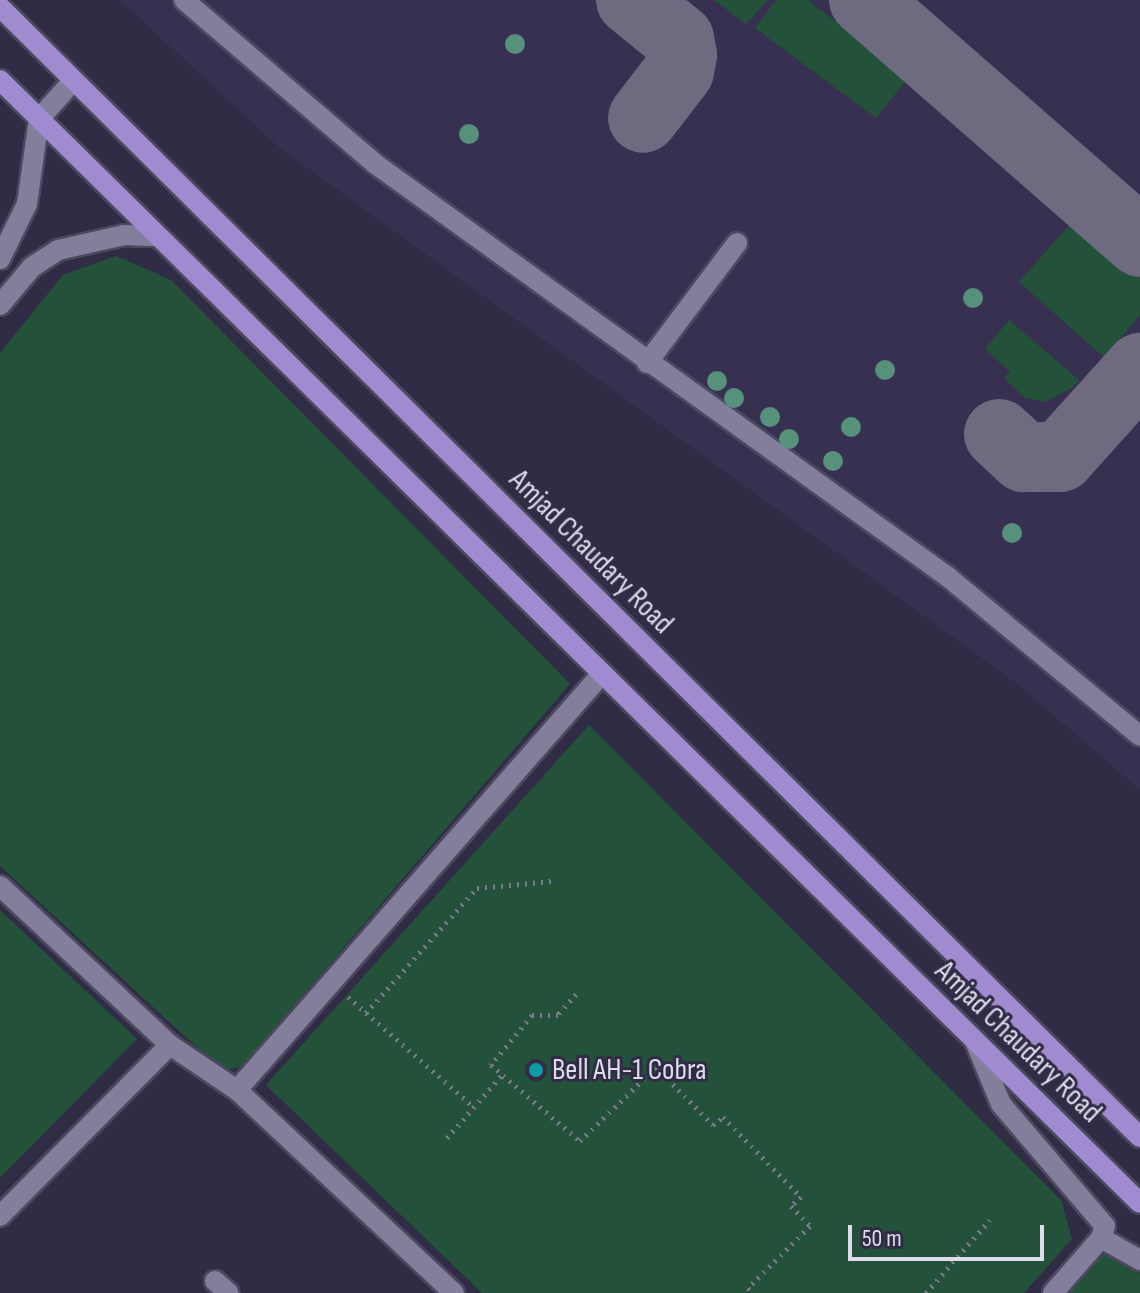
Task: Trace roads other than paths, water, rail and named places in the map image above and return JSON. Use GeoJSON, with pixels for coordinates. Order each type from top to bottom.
{"type":"FeatureCollection","features":[{"type":"Feature","properties":{"kind":"main road","name":"Amjad Chaudary Road"},"geometry":{"type":"LineString","coordinates":[[0,7],[1140,1137]]}},
{"type":"Feature","properties":{"kind":"main road","name":"Amjad Chaudary Road"},"geometry":{"type":"LineString","coordinates":[[0,80],[600,676],[1140,1203]]}},
{"type":"Feature","properties":{"kind":"street"},"geometry":{"type":"LineString","coordinates":[[184,0],[374,163],[647,363],[948,577],[1140,736]]}},
{"type":"Feature","properties":{"kind":"street"},"geometry":{"type":"LineString","coordinates":[[0,259],[27,204],[39,119],[73,81]]}},
{"type":"Feature","properties":{"kind":"street"},"geometry":{"type":"LineString","coordinates":[[0,305],[32,267],[58,250],[113,236],[158,236]]}},
{"type":"Feature","properties":{"kind":"street"},"geometry":{"type":"LineString","coordinates":[[647,363],[737,243]]}},
{"type":"Feature","properties":{"kind":"street"},"geometry":{"type":"LineString","coordinates":[[237,1090],[334,985],[600,676]]}},
{"type":"Feature","properties":{"kind":"street"},"geometry":{"type":"LineString","coordinates":[[0,886],[170,1045],[237,1090],[454,1293]]}},
{"type":"Feature","properties":{"kind":"street"},"geometry":{"type":"LineString","coordinates":[[976,1044],[1001,1104],[1102,1216],[1101,1238],[1053,1293]]}},
{"type":"Feature","properties":{"kind":"street"},"geometry":{"type":"LineString","coordinates":[[0,1216],[170,1045]]}},
{"type":"Feature","properties":{"kind":"street"},"geometry":{"type":"LineString","coordinates":[[1101,1238],[1140,1260]]}},
{"type":"Feature","properties":{"kind":"place","name":"Bell AH-1 Cobra"},"geometry":{"type":"Point","coordinates":[536,1070]}}]}
